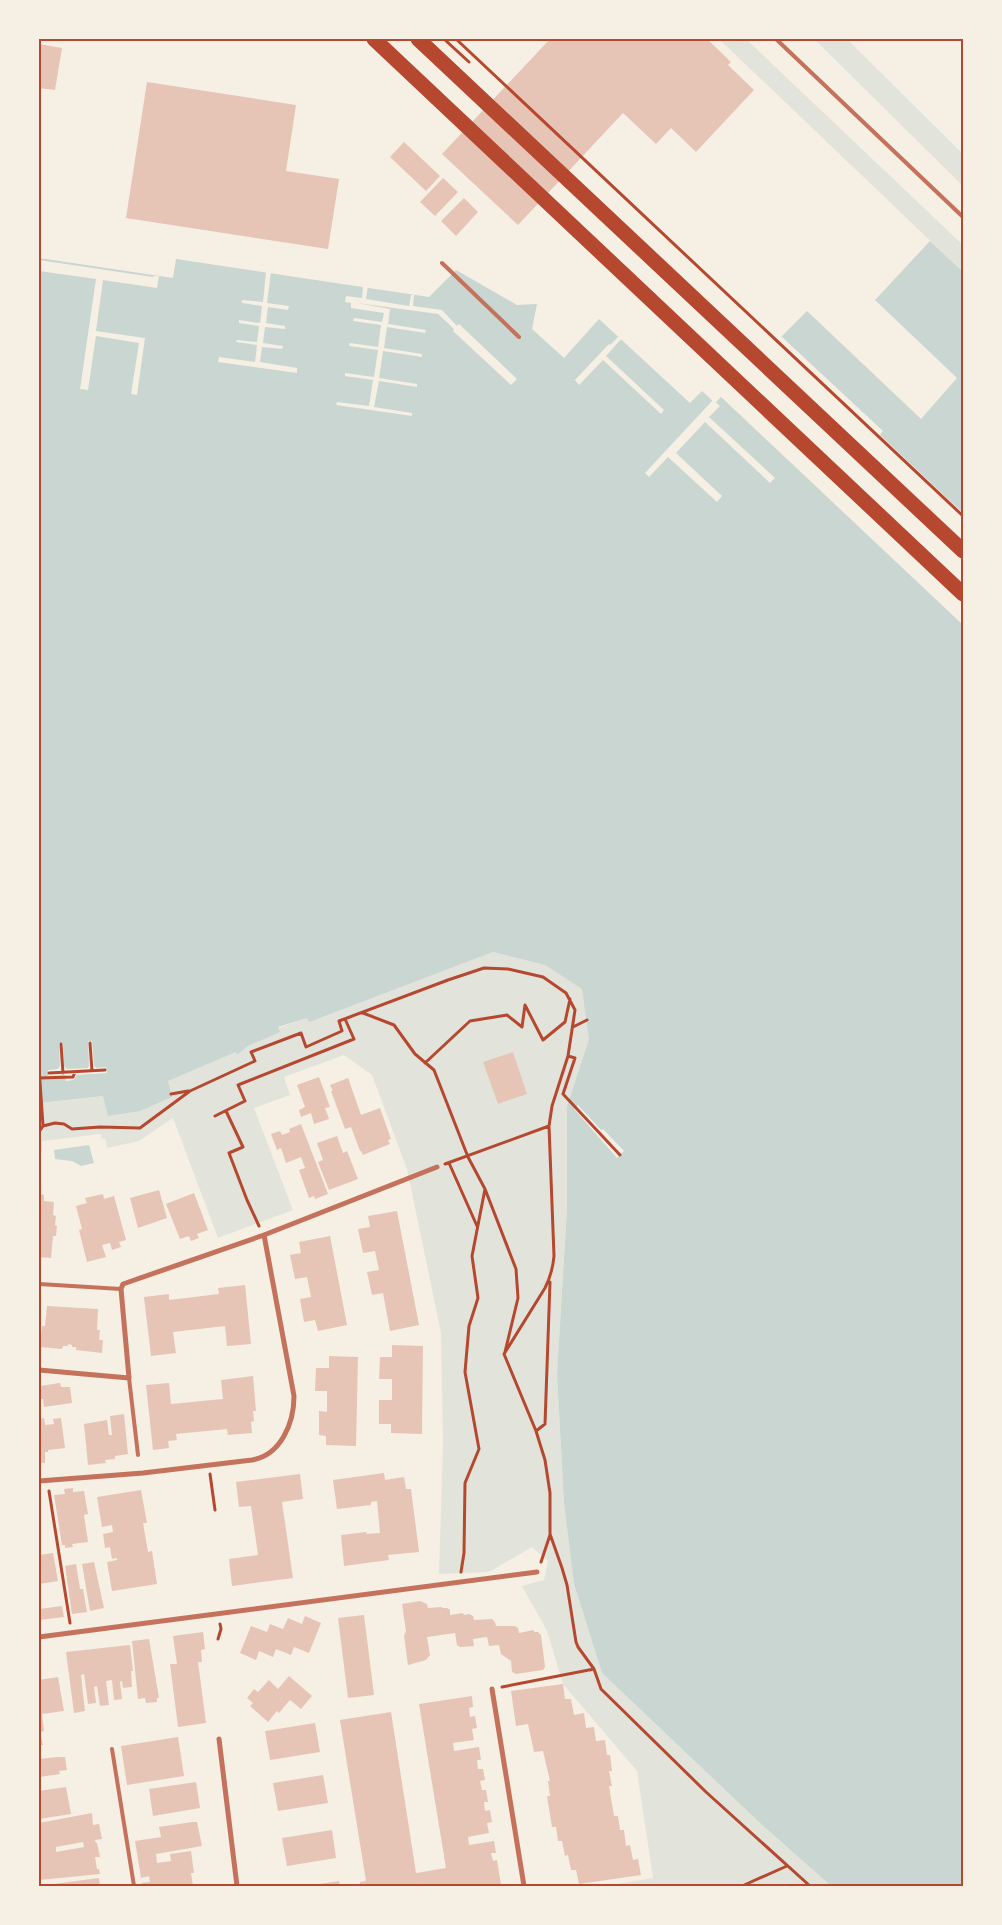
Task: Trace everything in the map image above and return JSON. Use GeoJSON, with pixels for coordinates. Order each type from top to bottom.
{"type":"FeatureCollection","features":[{"type":"Feature","properties":{"kind":"highway"},"geometry":{"type":"LineString","coordinates":[[374,39],[963,594]]}},
{"type":"Feature","properties":{"kind":"highway"},"geometry":{"type":"LineString","coordinates":[[418,39],[963,551]]}},
{"type":"Feature","properties":{"kind":"street"},"geometry":{"type":"LineString","coordinates":[[39,1370],[130,1378],[121,1289],[124,1284],[264,1235],[437,1167]]}},
{"type":"Feature","properties":{"kind":"street"},"geometry":{"type":"LineString","coordinates":[[39,1481],[209,1465],[252,1460],[268,1455],[283,1437],[292,1417],[294,1404],[293,1389],[264,1235]]}},
{"type":"Feature","properties":{"kind":"street"},"geometry":{"type":"LineString","coordinates":[[39,1637],[537,1572]]}},
{"type":"Feature","properties":{"kind":"street"},"geometry":{"type":"LineString","coordinates":[[492,1689],[524,1886]]}},
{"type":"Feature","properties":{"kind":"street"},"geometry":{"type":"LineString","coordinates":[[219,1738],[237,1886]]}},
{"type":"Feature","properties":{"kind":"lane"},"geometry":{"type":"LineString","coordinates":[[776,39],[963,217]]}},
{"type":"Feature","properties":{"kind":"lane"},"geometry":{"type":"LineString","coordinates":[[442,264],[519,336]]}},
{"type":"Feature","properties":{"kind":"lane"},"geometry":{"type":"LineString","coordinates":[[39,1284],[121,1289]]}},
{"type":"Feature","properties":{"kind":"lane"},"geometry":{"type":"LineString","coordinates":[[130,1378],[138,1455]]}},
{"type":"Feature","properties":{"kind":"lane"},"geometry":{"type":"LineString","coordinates":[[112,1749],[134,1886]]}},
{"type":"Feature","properties":{"kind":"path"},"geometry":{"type":"LineString","coordinates":[[456,39],[963,516]]}},
{"type":"Feature","properties":{"kind":"path"},"geometry":{"type":"LineString","coordinates":[[43,1126],[55,1123],[64,1124],[72,1129],[100,1126],[140,1128],[190,1091],[255,1061],[252,1052],[301,1033],[306,1046],[342,1031],[339,1021],[484,968],[508,969],[543,978],[560,987],[570,998],[575,1010],[568,1056],[552,1106],[549,1126],[554,1256],[550,1279],[545,1424],[536,1431]]}},
{"type":"Feature","properties":{"kind":"path"},"geometry":{"type":"LineString","coordinates":[[425,1062],[470,1021],[506,1015],[522,1027],[525,1005],[543,1040],[565,1022],[570,998]]}},
{"type":"Feature","properties":{"kind":"path"},"geometry":{"type":"LineString","coordinates":[[363,1013],[394,1025],[415,1054],[434,1070],[516,1269],[518,1298],[504,1354],[536,1431],[549,1476],[550,1534],[570,1599],[578,1648],[594,1669],[601,1689],[706,1792],[810,1886]]}},
{"type":"Feature","properties":{"kind":"path"},"geometry":{"type":"LineString","coordinates":[[215,1116],[245,1101],[238,1085],[354,1039],[345,1019]]}},
{"type":"Feature","properties":{"kind":"path"},"geometry":{"type":"LineString","coordinates":[[572,1027],[587,1020]]}},
{"type":"Feature","properties":{"kind":"path"},"geometry":{"type":"LineString","coordinates":[[90,1043],[92,1071]]}},
{"type":"Feature","properties":{"kind":"path"},"geometry":{"type":"LineString","coordinates":[[61,1044],[63,1073]]}},
{"type":"Feature","properties":{"kind":"path"},"geometry":{"type":"LineString","coordinates":[[568,1056],[575,1058],[563,1094],[620,1155]]}},
{"type":"Feature","properties":{"kind":"path"},"geometry":{"type":"LineString","coordinates":[[39,1067],[43,1126],[39,1132]]}},
{"type":"Feature","properties":{"kind":"path"},"geometry":{"type":"LineString","coordinates":[[49,1073],[105,1070]]}},
{"type":"Feature","properties":{"kind":"path"},"geometry":{"type":"LineString","coordinates":[[39,1078],[73,1077],[75,1072]]}},
{"type":"Feature","properties":{"kind":"path"},"geometry":{"type":"LineString","coordinates":[[171,1094],[190,1091]]}},
{"type":"Feature","properties":{"kind":"path"},"geometry":{"type":"LineString","coordinates":[[226,1111],[243,1147],[229,1153],[247,1200],[264,1235]]}},
{"type":"Feature","properties":{"kind":"path"},"geometry":{"type":"LineString","coordinates":[[477,1228],[449,1163],[549,1126]]}},
{"type":"Feature","properties":{"kind":"path"},"geometry":{"type":"LineString","coordinates":[[459,1583],[464,1553],[464,1483],[479,1449],[465,1372],[468,1326],[478,1298],[472,1256],[484,1190]]}},
{"type":"Feature","properties":{"kind":"path"},"geometry":{"type":"LineString","coordinates":[[504,1354],[522,1328],[550,1279]]}},
{"type":"Feature","properties":{"kind":"path"},"geometry":{"type":"LineString","coordinates":[[209,1465],[215,1510]]}},
{"type":"Feature","properties":{"kind":"path"},"geometry":{"type":"LineString","coordinates":[[48,1481],[71,1633]]}},
{"type":"Feature","properties":{"kind":"path"},"geometry":{"type":"LineString","coordinates":[[537,1572],[550,1534]]}},
{"type":"Feature","properties":{"kind":"path"},"geometry":{"type":"LineString","coordinates":[[492,1689],[594,1669]]}},
{"type":"Feature","properties":{"kind":"path"},"geometry":{"type":"LineString","coordinates":[[742,1886],[787,1866]]}},
{"type":"Feature","properties":{"kind":"shaded area"},"geometry":{"type":"Polygon","coordinates":[[[719,39],[746,39],[963,245],[963,272],[719,39]]]}},
{"type":"Feature","properties":{"kind":"shaded area"},"geometry":{"type":"Polygon","coordinates":[[[814,39],[847,39],[963,154],[963,186],[814,39]]]}},
{"type":"Feature","properties":{"kind":"shaded area"},"geometry":{"type":"Polygon","coordinates":[[[930,241],[963,272],[963,1886],[831,1886],[760,1823],[602,1673],[574,1584],[564,1503],[557,1374],[567,1209],[567,1106],[589,1039],[582,989],[545,965],[493,952],[309,1022],[307,1018],[278,1027],[280,1032],[248,1046],[237,1055],[236,1052],[168,1081],[172,1097],[140,1111],[108,1116],[103,1096],[39,1103],[39,258],[173,278],[176,259],[429,297],[456,270],[517,305],[537,304],[532,329],[564,358],[599,319],[690,403],[702,391],[715,403],[807,311],[921,419],[957,378],[875,300],[930,241]]]}},
{"type":"Feature","properties":{"kind":"shaded area"},"geometry":{"type":"Polygon","coordinates":[[[493,952],[546,965],[583,989],[589,1039],[567,1106],[567,1209],[557,1374],[564,1503],[574,1584],[602,1673],[760,1823],[831,1886],[606,1886],[653,1878],[637,1771],[563,1684],[547,1631],[522,1586],[544,1580],[548,1561],[532,1547],[489,1572],[439,1574],[443,1444],[441,1333],[407,1169],[372,1075],[344,1055],[284,1077],[290,1095],[254,1108],[293,1210],[218,1238],[173,1118],[139,1141],[107,1148],[105,1138],[102,1139],[101,1134],[42,1141],[42,1151],[39,1159],[39,1103],[104,1096],[172,1097],[168,1081],[236,1052],[238,1054],[248,1046],[279,1032],[278,1028],[307,1018],[309,1021],[493,952]]]}},
{"type":"Feature","properties":{"kind":"shaded area"},"geometry":{"type":"Polygon","coordinates":[[[89,1145],[94,1163],[81,1166],[72,1161],[55,1159],[54,1150],[89,1145]]]}},
{"type":"Feature","properties":{"kind":"pier"},"geometry":{"type":"Polygon","coordinates":[[[39,260],[153,277],[159,276],[157,288],[103,280],[96,331],[145,338],[137,395],[131,394],[139,343],[96,336],[88,390],[80,389],[96,279],[39,271],[39,260]]]}},
{"type":"Feature","properties":{"kind":"pier"},"geometry":{"type":"Polygon","coordinates":[[[266,272],[271,272],[267,303],[289,306],[288,310],[268,307],[266,323],[285,326],[285,329],[265,327],[263,343],[283,346],[282,349],[262,347],[260,362],[297,368],[297,373],[218,362],[219,357],[255,362],[257,345],[236,342],[237,340],[257,342],[259,326],[239,323],[239,320],[260,323],[262,306],[242,303],[242,300],[263,302],[266,272]]]}},
{"type":"Feature","properties":{"kind":"pier"},"geometry":{"type":"Polygon","coordinates":[[[363,285],[368,286],[366,299],[409,306],[411,295],[414,295],[413,306],[442,310],[457,326],[459,324],[517,379],[511,385],[453,331],[454,329],[438,314],[357,303],[390,309],[388,324],[426,330],[425,333],[387,327],[384,348],[422,354],[422,357],[383,351],[379,378],[417,384],[417,387],[379,381],[374,407],[412,413],[412,416],[336,405],[337,402],[369,406],[373,380],[345,376],[345,373],[374,377],[378,350],[349,346],[350,343],[378,347],[381,325],[353,321],[354,318],[382,322],[384,313],[351,308],[351,303],[345,302],[346,296],[362,298],[363,285]]]}},
{"type":"Feature","properties":{"kind":"pier"},"geometry":{"type":"Polygon","coordinates":[[[619,336],[622,338],[606,356],[664,410],[661,414],[603,360],[579,385],[575,380],[619,336]]]}},
{"type":"Feature","properties":{"kind":"pier"},"geometry":{"type":"Polygon","coordinates":[[[781,336],[883,431],[880,435],[963,513],[963,625],[719,395],[781,336]]]}},
{"type":"Feature","properties":{"kind":"pier"},"geometry":{"type":"Polygon","coordinates":[[[713,400],[720,406],[709,417],[775,478],[770,483],[705,422],[676,453],[722,496],[717,502],[668,457],[649,477],[645,473],[713,400]]]}},
{"type":"Feature","properties":{"kind":"pier"},"geometry":{"type":"Polygon","coordinates":[[[88,1041],[92,1041],[94,1065],[96,1068],[106,1067],[107,1073],[77,1075],[74,1080],[66,1081],[65,1075],[48,1076],[48,1070],[58,1069],[60,1066],[59,1043],[63,1043],[64,1066],[67,1069],[88,1068],[88,1041]]]}},
{"type":"Feature","properties":{"kind":"pier"},"geometry":{"type":"Polygon","coordinates":[[[578,1105],[624,1151],[617,1158],[574,1109],[578,1105]]]}},
{"type":"Feature","properties":{"kind":"building"},"geometry":{"type":"Polygon","coordinates":[[[550,39],[598,39],[601,41],[603,39],[707,39],[731,62],[728,65],[754,90],[696,152],[671,128],[656,144],[623,113],[518,225],[442,154],[550,39]]]}},
{"type":"Feature","properties":{"kind":"building"},"geometry":{"type":"Polygon","coordinates":[[[39,44],[62,48],[55,90],[39,88],[39,44]]]}},
{"type":"Feature","properties":{"kind":"building"},"geometry":{"type":"Polygon","coordinates":[[[147,82],[296,105],[286,171],[339,179],[328,249],[126,218],[147,82]]]}},
{"type":"Feature","properties":{"kind":"building"},"geometry":{"type":"Polygon","coordinates":[[[404,142],[440,176],[426,191],[390,157],[404,142]]]}},
{"type":"Feature","properties":{"kind":"building"},"geometry":{"type":"Polygon","coordinates":[[[443,178],[458,192],[435,216],[420,202],[443,178]]]}},
{"type":"Feature","properties":{"kind":"building"},"geometry":{"type":"Polygon","coordinates":[[[464,198],[478,212],[456,236],[441,221],[464,198]]]}},
{"type":"Feature","properties":{"kind":"building"},"geometry":{"type":"Polygon","coordinates":[[[513,1052],[527,1094],[498,1104],[483,1062],[513,1052]]]}},
{"type":"Feature","properties":{"kind":"building"},"geometry":{"type":"Polygon","coordinates":[[[319,1077],[330,1107],[325,1108],[329,1119],[314,1124],[311,1113],[301,1117],[299,1110],[305,1107],[297,1085],[319,1077]]]}},
{"type":"Feature","properties":{"kind":"building"},"geometry":{"type":"Polygon","coordinates":[[[348,1078],[361,1115],[380,1108],[391,1139],[388,1140],[390,1144],[363,1155],[351,1127],[345,1129],[331,1091],[333,1091],[330,1085],[348,1078]]]}},
{"type":"Feature","properties":{"kind":"building"},"geometry":{"type":"Polygon","coordinates":[[[301,1124],[328,1194],[315,1199],[314,1196],[309,1198],[299,1170],[305,1168],[301,1157],[286,1163],[281,1148],[277,1150],[271,1134],[280,1131],[282,1135],[290,1132],[289,1129],[301,1124]]]}},
{"type":"Feature","properties":{"kind":"building"},"geometry":{"type":"Polygon","coordinates":[[[337,1136],[343,1153],[347,1151],[358,1179],[329,1190],[318,1162],[323,1160],[317,1143],[337,1136]]]}},
{"type":"Feature","properties":{"kind":"building"},"geometry":{"type":"Polygon","coordinates":[[[159,1190],[167,1218],[138,1228],[130,1198],[159,1190]]]}},
{"type":"Feature","properties":{"kind":"building"},"geometry":{"type":"Polygon","coordinates":[[[194,1193],[208,1230],[197,1234],[199,1238],[191,1241],[189,1236],[180,1239],[166,1204],[194,1193]]]}},
{"type":"Feature","properties":{"kind":"building"},"geometry":{"type":"Polygon","coordinates":[[[39,1194],[44,1195],[44,1201],[54,1202],[53,1215],[56,1216],[55,1225],[57,1226],[56,1236],[53,1236],[51,1258],[39,1257],[39,1194]]]}},
{"type":"Feature","properties":{"kind":"building"},"geometry":{"type":"Polygon","coordinates":[[[103,1194],[104,1199],[114,1196],[126,1240],[119,1242],[121,1247],[112,1250],[110,1243],[102,1245],[106,1257],[87,1262],[79,1230],[82,1229],[76,1206],[87,1203],[85,1198],[103,1194]]]}},
{"type":"Feature","properties":{"kind":"building"},"geometry":{"type":"Polygon","coordinates":[[[397,1211],[419,1325],[390,1331],[383,1293],[372,1295],[367,1272],[379,1270],[375,1251],[363,1253],[358,1229],[370,1227],[368,1216],[397,1211]]]}},
{"type":"Feature","properties":{"kind":"building"},"geometry":{"type":"Polygon","coordinates":[[[330,1236],[347,1325],[318,1331],[315,1320],[304,1322],[300,1299],[311,1297],[307,1277],[295,1279],[290,1255],[301,1253],[299,1242],[330,1236]]]}},
{"type":"Feature","properties":{"kind":"building"},"geometry":{"type":"Polygon","coordinates":[[[245,1285],[251,1344],[227,1346],[225,1326],[173,1332],[176,1353],[151,1356],[144,1297],[169,1294],[169,1300],[219,1294],[218,1288],[245,1285]]]}},
{"type":"Feature","properties":{"kind":"building"},"geometry":{"type":"Polygon","coordinates":[[[47,1306],[98,1309],[97,1330],[100,1330],[99,1340],[103,1340],[102,1353],[76,1350],[76,1347],[68,1344],[68,1346],[63,1346],[62,1349],[39,1347],[39,1336],[41,1336],[42,1326],[45,1326],[47,1306]]]}},
{"type":"Feature","properties":{"kind":"building"},"geometry":{"type":"Polygon","coordinates":[[[392,1345],[423,1346],[422,1434],[391,1433],[391,1424],[379,1424],[379,1400],[392,1400],[392,1379],[379,1379],[380,1357],[392,1357],[392,1345]]]}},
{"type":"Feature","properties":{"kind":"building"},"geometry":{"type":"Polygon","coordinates":[[[329,1356],[358,1357],[356,1446],[326,1445],[326,1436],[319,1435],[319,1411],[327,1412],[327,1391],[315,1391],[316,1368],[329,1368],[329,1356]]]}},
{"type":"Feature","properties":{"kind":"building"},"geometry":{"type":"Polygon","coordinates":[[[253,1376],[256,1411],[253,1411],[254,1421],[251,1422],[252,1433],[228,1435],[227,1429],[176,1434],[177,1440],[168,1441],[169,1448],[153,1450],[146,1385],[169,1383],[171,1404],[223,1399],[221,1380],[253,1376]]]}},
{"type":"Feature","properties":{"kind":"building"},"geometry":{"type":"Polygon","coordinates":[[[39,1382],[40,1386],[60,1383],[61,1387],[70,1387],[72,1403],[44,1407],[43,1399],[39,1399],[39,1382]]]}},
{"type":"Feature","properties":{"kind":"building"},"geometry":{"type":"Polygon","coordinates":[[[124,1414],[128,1454],[115,1456],[115,1459],[105,1460],[106,1463],[88,1465],[84,1424],[107,1420],[109,1435],[112,1435],[110,1416],[124,1414]]]}},
{"type":"Feature","properties":{"kind":"building"},"geometry":{"type":"Polygon","coordinates":[[[44,1418],[45,1425],[54,1424],[53,1419],[61,1418],[65,1448],[48,1450],[48,1452],[45,1452],[45,1463],[39,1463],[39,1419],[44,1418]]]}},
{"type":"Feature","properties":{"kind":"building"},"geometry":{"type":"Polygon","coordinates":[[[384,1473],[385,1480],[404,1477],[406,1489],[411,1489],[419,1552],[388,1555],[389,1560],[344,1566],[341,1535],[366,1532],[367,1534],[380,1533],[377,1501],[371,1502],[371,1505],[337,1509],[333,1480],[384,1473]]]}},
{"type":"Feature","properties":{"kind":"building"},"geometry":{"type":"Polygon","coordinates":[[[300,1474],[303,1499],[282,1502],[293,1578],[232,1586],[229,1559],[258,1555],[251,1506],[239,1507],[236,1482],[300,1474]]]}},
{"type":"Feature","properties":{"kind":"building"},"geometry":{"type":"Polygon","coordinates":[[[73,1488],[73,1492],[84,1491],[88,1514],[84,1515],[88,1542],[72,1544],[73,1547],[65,1548],[65,1545],[62,1545],[54,1495],[65,1494],[64,1489],[73,1488]]]}},
{"type":"Feature","properties":{"kind":"building"},"geometry":{"type":"Polygon","coordinates":[[[141,1490],[147,1523],[143,1523],[148,1552],[152,1551],[157,1584],[112,1591],[107,1562],[117,1560],[117,1558],[112,1559],[110,1547],[105,1548],[103,1534],[113,1532],[112,1525],[102,1527],[97,1497],[141,1490]]]}},
{"type":"Feature","properties":{"kind":"building"},"geometry":{"type":"Polygon","coordinates":[[[53,1553],[58,1581],[39,1584],[39,1555],[53,1553]]]}},
{"type":"Feature","properties":{"kind":"building"},"geometry":{"type":"Polygon","coordinates":[[[94,1562],[104,1608],[90,1611],[82,1564],[94,1562]]]}},
{"type":"Feature","properties":{"kind":"building"},"geometry":{"type":"Polygon","coordinates":[[[76,1564],[80,1589],[83,1589],[87,1612],[72,1614],[65,1566],[76,1564]]]}},
{"type":"Feature","properties":{"kind":"building"},"geometry":{"type":"Polygon","coordinates":[[[420,1601],[427,1604],[428,1608],[447,1608],[450,1610],[450,1615],[463,1613],[464,1615],[469,1614],[473,1616],[474,1620],[492,1619],[496,1626],[515,1626],[518,1628],[519,1633],[534,1630],[534,1632],[538,1632],[541,1635],[545,1667],[543,1670],[516,1674],[512,1672],[511,1661],[501,1654],[499,1645],[489,1646],[487,1637],[473,1639],[474,1646],[460,1647],[457,1645],[455,1633],[427,1637],[430,1655],[426,1660],[408,1665],[402,1604],[420,1601]]]}},
{"type":"Feature","properties":{"kind":"building"},"geometry":{"type":"Polygon","coordinates":[[[62,1606],[64,1617],[39,1620],[39,1609],[62,1606]]]}},
{"type":"Feature","properties":{"kind":"building"},"geometry":{"type":"Polygon","coordinates":[[[364,1615],[374,1695],[348,1698],[338,1618],[364,1615]]]}},
{"type":"Feature","properties":{"kind":"building"},"geometry":{"type":"Polygon","coordinates":[[[305,1616],[321,1623],[309,1653],[294,1647],[291,1655],[276,1649],[273,1657],[259,1651],[256,1660],[240,1653],[251,1626],[267,1632],[270,1624],[283,1629],[288,1618],[302,1624],[305,1616]]]}},
{"type":"Feature","properties":{"kind":"building"},"geometry":{"type":"Polygon","coordinates":[[[203,1632],[205,1649],[201,1650],[202,1662],[198,1662],[206,1723],[178,1727],[170,1664],[177,1664],[173,1636],[203,1632]]]}},
{"type":"Feature","properties":{"kind":"building"},"geometry":{"type":"Polygon","coordinates":[[[149,1639],[159,1698],[157,1698],[157,1702],[146,1703],[145,1698],[138,1699],[132,1641],[149,1639]]]}},
{"type":"Feature","properties":{"kind":"building"},"geometry":{"type":"Polygon","coordinates":[[[130,1645],[133,1671],[131,1671],[132,1687],[123,1688],[122,1681],[120,1682],[122,1699],[114,1700],[112,1680],[106,1681],[109,1705],[100,1706],[97,1686],[94,1687],[96,1703],[88,1704],[84,1674],[81,1675],[85,1711],[74,1713],[66,1652],[130,1645]]]}},
{"type":"Feature","properties":{"kind":"building"},"geometry":{"type":"Polygon","coordinates":[[[289,1676],[312,1696],[301,1709],[290,1700],[268,1722],[250,1706],[253,1703],[247,1698],[254,1689],[258,1692],[269,1680],[278,1689],[289,1676]]]}},
{"type":"Feature","properties":{"kind":"building"},"geometry":{"type":"Polygon","coordinates":[[[58,1677],[64,1711],[42,1714],[44,1731],[40,1732],[43,1745],[39,1745],[39,1680],[58,1677]]]}},
{"type":"Feature","properties":{"kind":"building"},"geometry":{"type":"Polygon","coordinates":[[[563,1684],[565,1699],[571,1699],[574,1715],[584,1713],[586,1728],[594,1727],[596,1741],[605,1740],[607,1755],[610,1755],[612,1771],[609,1771],[612,1786],[609,1786],[614,1816],[618,1816],[620,1830],[624,1830],[626,1846],[630,1845],[633,1860],[638,1859],[641,1875],[579,1884],[576,1870],[571,1870],[568,1855],[565,1856],[562,1841],[558,1841],[556,1827],[552,1827],[547,1796],[550,1796],[548,1781],[550,1781],[543,1751],[534,1752],[528,1724],[516,1726],[511,1691],[563,1684]]]}},
{"type":"Feature","properties":{"kind":"building"},"geometry":{"type":"Polygon","coordinates":[[[472,1696],[473,1707],[469,1708],[470,1717],[475,1716],[477,1728],[472,1729],[474,1740],[453,1743],[454,1751],[479,1747],[481,1760],[477,1760],[478,1769],[483,1769],[485,1780],[480,1781],[482,1790],[486,1790],[488,1802],[484,1802],[485,1811],[490,1810],[492,1822],[487,1823],[489,1833],[468,1837],[469,1845],[494,1841],[496,1853],[491,1853],[493,1861],[497,1860],[501,1885],[360,1886],[360,1882],[366,1881],[340,1720],[391,1712],[416,1873],[446,1868],[419,1704],[472,1696]]]}},
{"type":"Feature","properties":{"kind":"building"},"geometry":{"type":"Polygon","coordinates":[[[315,1723],[320,1752],[270,1760],[265,1731],[315,1723]]]}},
{"type":"Feature","properties":{"kind":"building"},"geometry":{"type":"Polygon","coordinates":[[[178,1737],[184,1776],[127,1785],[121,1746],[178,1737]]]}},
{"type":"Feature","properties":{"kind":"building"},"geometry":{"type":"Polygon","coordinates":[[[65,1757],[67,1770],[59,1771],[60,1774],[39,1777],[39,1759],[65,1757]]]}},
{"type":"Feature","properties":{"kind":"building"},"geometry":{"type":"Polygon","coordinates":[[[323,1775],[328,1803],[278,1811],[273,1783],[323,1775]]]}},
{"type":"Feature","properties":{"kind":"building"},"geometry":{"type":"Polygon","coordinates":[[[196,1782],[200,1808],[153,1816],[149,1789],[196,1782]]]}},
{"type":"Feature","properties":{"kind":"building"},"geometry":{"type":"Polygon","coordinates":[[[66,1787],[71,1814],[39,1819],[39,1791],[66,1787]]]}},
{"type":"Feature","properties":{"kind":"building"},"geometry":{"type":"Polygon","coordinates":[[[92,1813],[93,1825],[99,1824],[102,1839],[95,1840],[100,1857],[95,1857],[100,1874],[39,1880],[39,1823],[92,1813]],[[83,1842],[56,1847],[56,1852],[84,1847],[83,1842]]]}},
{"type":"Feature","properties":{"kind":"building"},"geometry":{"type":"Polygon","coordinates":[[[197,1822],[202,1846],[156,1854],[157,1863],[171,1861],[170,1854],[191,1851],[194,1873],[191,1873],[193,1886],[142,1886],[141,1883],[150,1882],[149,1876],[141,1878],[135,1841],[161,1837],[159,1827],[197,1822]]]}},
{"type":"Feature","properties":{"kind":"building"},"geometry":{"type":"Polygon","coordinates":[[[332,1830],[336,1858],[287,1866],[282,1838],[332,1830]]]}},
{"type":"Feature","properties":{"kind":"building"},"geometry":{"type":"Polygon","coordinates":[[[99,1878],[100,1886],[46,1885],[99,1878]]]}},
{"type":"Feature","properties":{"kind":"building"},"geometry":{"type":"Polygon","coordinates":[[[339,1881],[340,1886],[313,1886],[313,1885],[339,1881]]]}}]}
